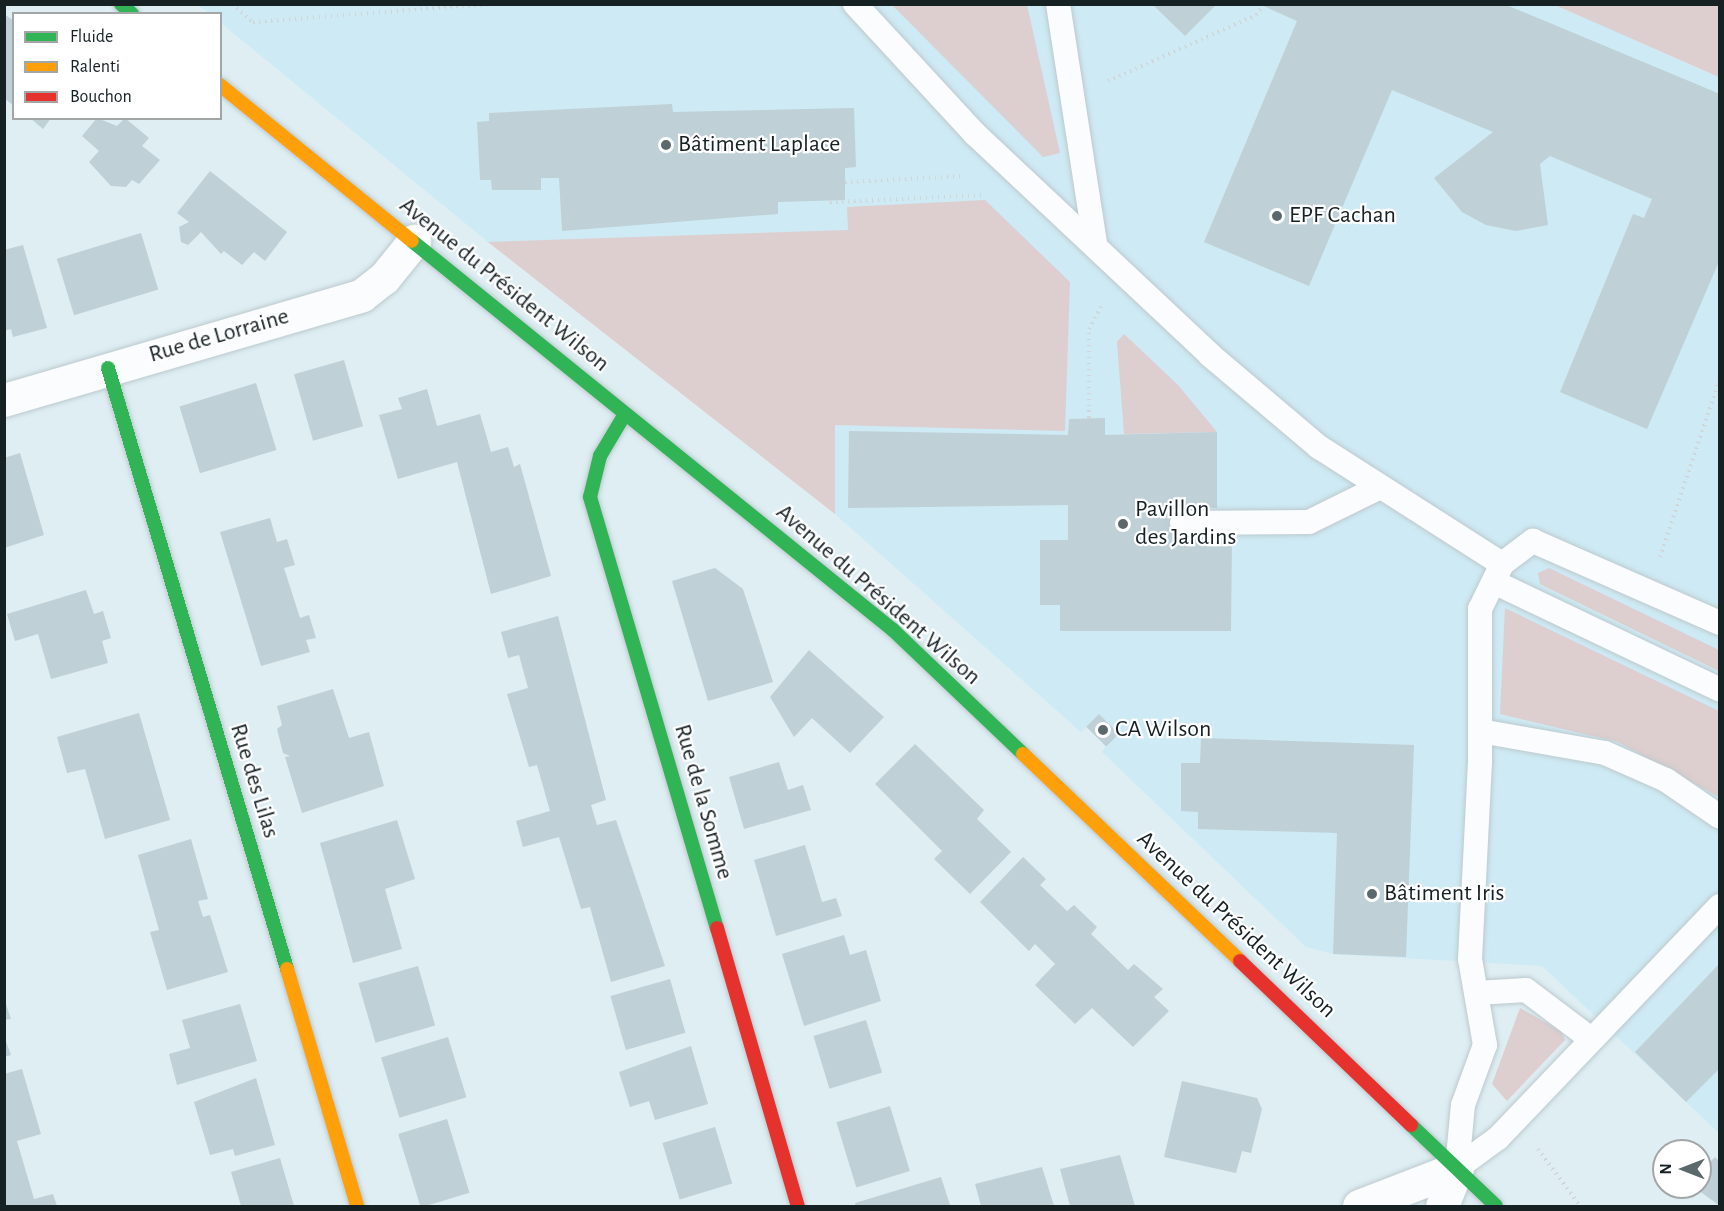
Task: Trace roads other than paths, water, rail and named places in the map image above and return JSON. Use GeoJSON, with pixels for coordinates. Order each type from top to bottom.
{"type":"FeatureCollection","features":[{"type":"Feature","properties":{"kind":"street","name":"Avenue du Président Wilson"},"geometry":{"type":"LineString","coordinates":[[222,87],[893,630],[1496,1206]]}},
{"type":"Feature","properties":{"kind":"street","name":"Rue de Lorraine"},"geometry":{"type":"LineString","coordinates":[[4,400],[362,295],[384,278],[414,241]]}},
{"type":"Feature","properties":{"kind":"street","name":"Rue des Lilas"},"geometry":{"type":"LineString","coordinates":[[108,368],[357,1206]]}},
{"type":"Feature","properties":{"kind":"street","name":"Rue de la Somme"},"geometry":{"type":"LineString","coordinates":[[625,414],[600,456],[590,497],[798,1206]]}},
{"type":"Feature","properties":{"kind":"street"},"geometry":{"type":"LineString","coordinates":[[1359,1206],[1457,1168]]}},
{"type":"Feature","properties":{"kind":"street"},"geometry":{"type":"LineString","coordinates":[[1442,1206],[1457,1168]]}},
{"type":"Feature","properties":{"kind":"lane"},"geometry":{"type":"LineString","coordinates":[[855,4],[975,134],[1095,242],[1210,356],[1319,447],[1498,573],[1719,690]]}},
{"type":"Feature","properties":{"kind":"lane"},"geometry":{"type":"LineString","coordinates":[[1058,4],[1095,242]]}},
{"type":"Feature","properties":{"kind":"lane"},"geometry":{"type":"LineString","coordinates":[[1182,523],[1309,522],[1380,488]]}},
{"type":"Feature","properties":{"kind":"lane"},"geometry":{"type":"LineString","coordinates":[[1457,1168],[1463,1105],[1485,1045],[1470,959],[1480,731],[1480,609],[1498,573],[1533,541],[1719,623]]}},
{"type":"Feature","properties":{"kind":"lane"},"geometry":{"type":"LineString","coordinates":[[1480,731],[1605,753],[1666,780],[1719,817]]}},
{"type":"Feature","properties":{"kind":"lane"},"geometry":{"type":"LineString","coordinates":[[1457,1168],[1498,1138],[1719,906]]}},
{"type":"Feature","properties":{"kind":"lane"},"geometry":{"type":"LineString","coordinates":[[1477,993],[1526,990],[1591,1039]]}},
{"type":"Feature","properties":{"kind":"place","name":"Bâtiment Laplace"},"geometry":{"type":"Point","coordinates":[666,145]}},
{"type":"Feature","properties":{"kind":"place","name":"EPF Cachan"},"geometry":{"type":"Point","coordinates":[1277,216]}},
{"type":"Feature","properties":{"kind":"place","name":"Pavillon des Jardins"},"geometry":{"type":"Point","coordinates":[1123,524]}},
{"type":"Feature","properties":{"kind":"place","name":"CA Wilson"},"geometry":{"type":"Point","coordinates":[1103,730]}},
{"type":"Feature","properties":{"kind":"place","name":"Bâtiment Iris"},"geometry":{"type":"Point","coordinates":[1372,894]}}]}
